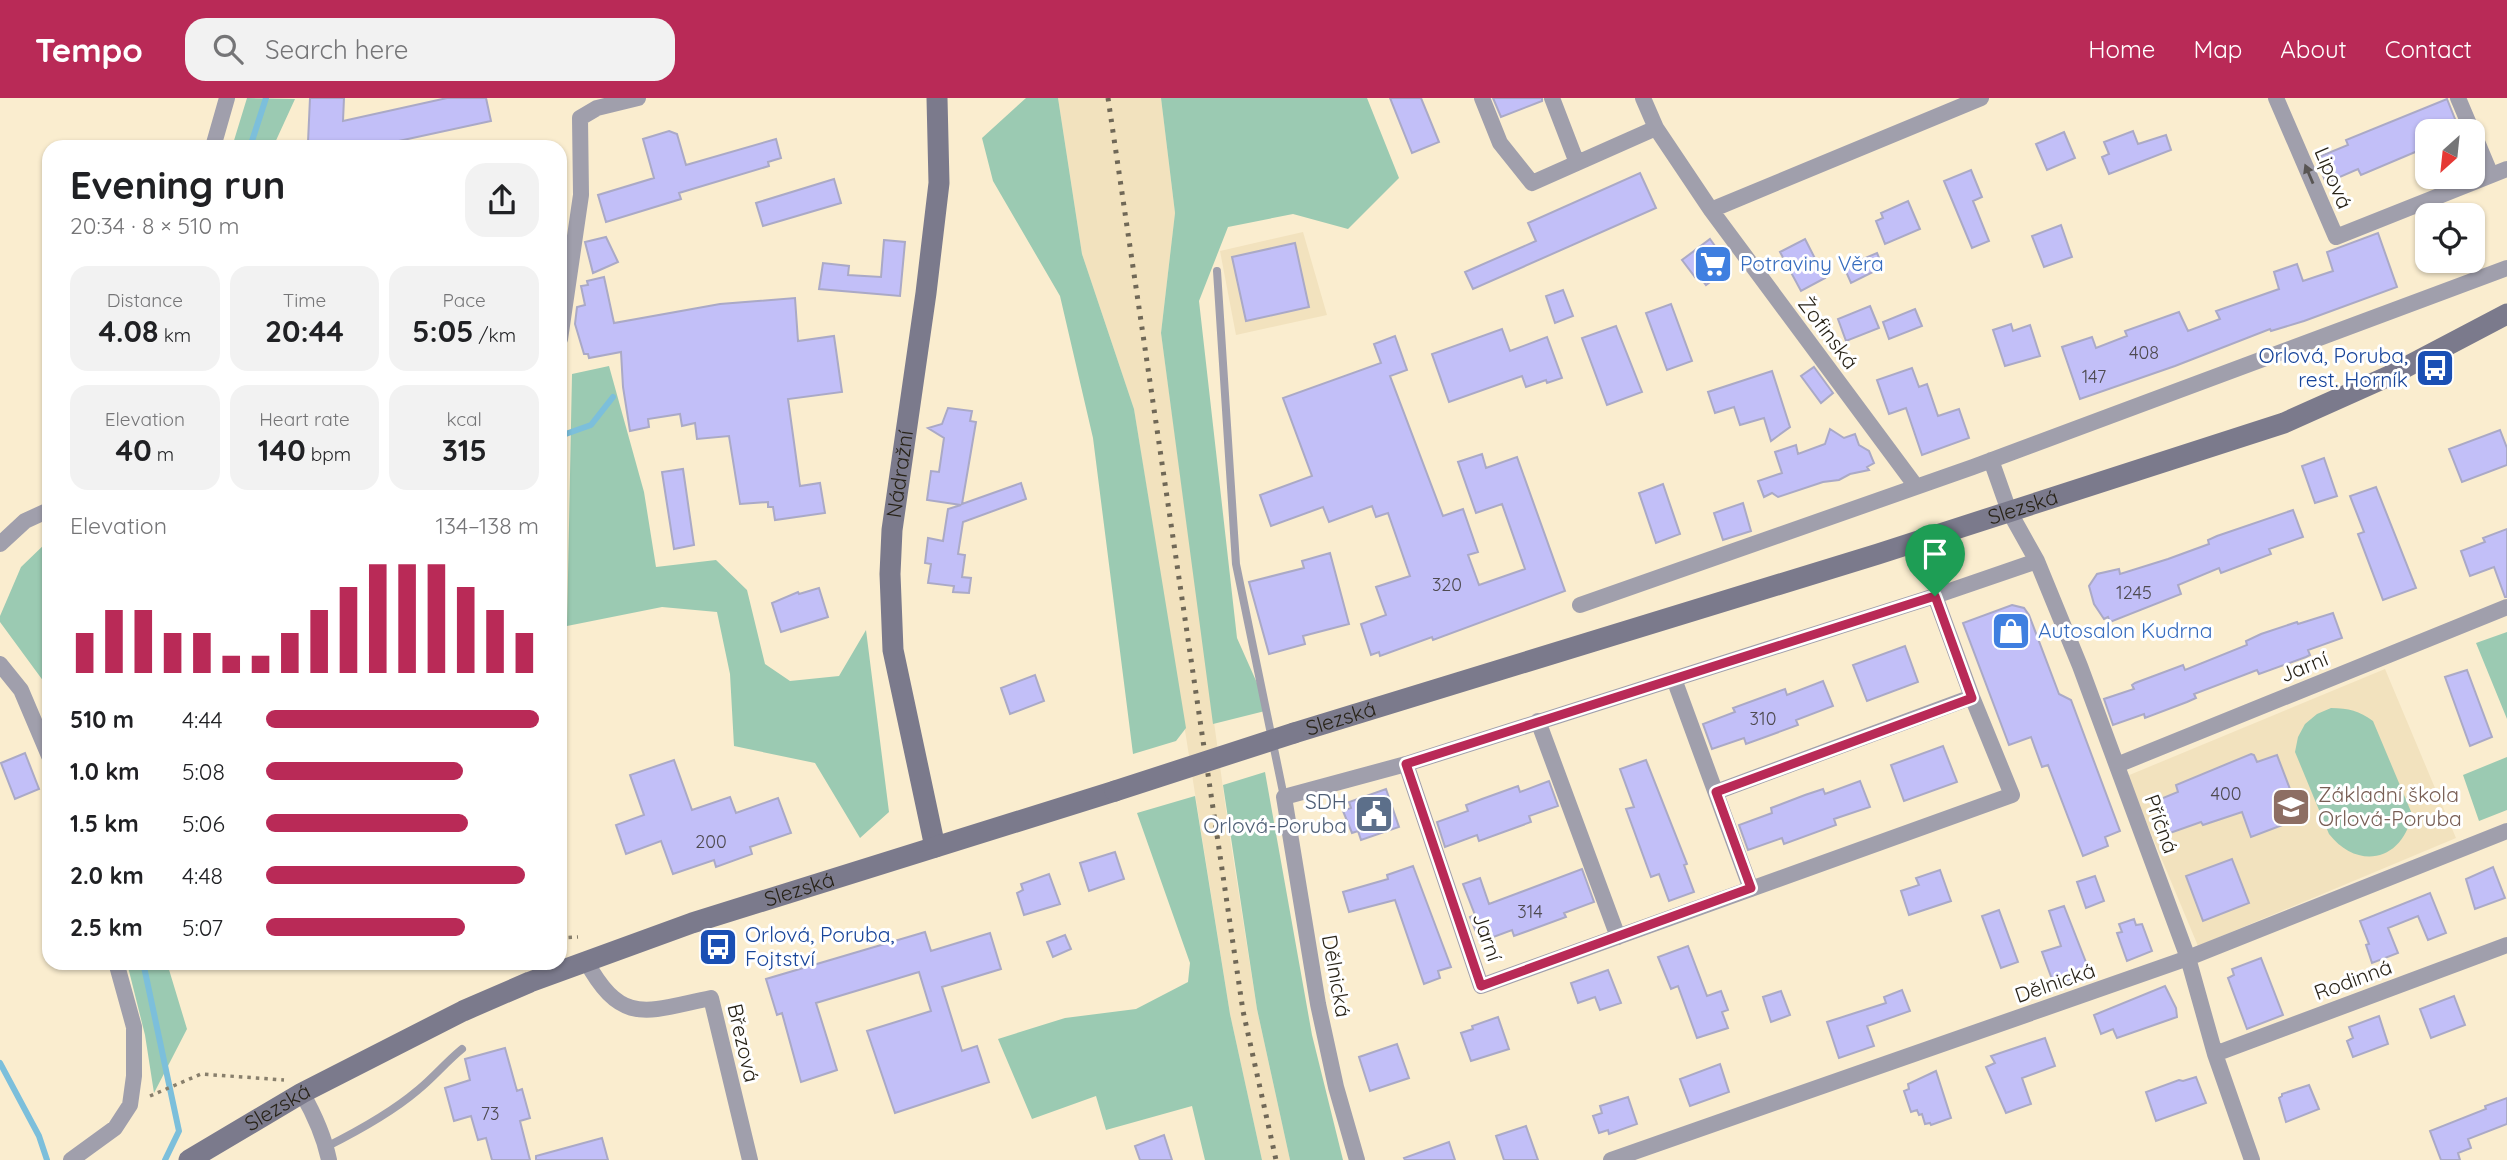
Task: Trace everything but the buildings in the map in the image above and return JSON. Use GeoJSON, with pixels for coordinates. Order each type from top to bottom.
{"type":"FeatureCollection","features":[{"type":"Feature","properties":{"kind":"street"},"geometry":{"type":"LineString","coordinates":[[215,140],[227,98]]}},
{"type":"Feature","properties":{"kind":"street"},"geometry":{"type":"LineString","coordinates":[[567,291],[581,195],[580,118],[597,108],[638,98]]}},
{"type":"Feature","properties":{"kind":"street","name":"Nádražní"},"geometry":{"type":"LineString","coordinates":[[935,847],[893,650],[890,574],[892,530],[939,183],[937,98]]}},
{"type":"Feature","properties":{"kind":"street"},"geometry":{"type":"LineString","coordinates":[[1482,98],[1500,143],[1532,183],[1656,128]]}},
{"type":"Feature","properties":{"kind":"street"},"geometry":{"type":"LineString","coordinates":[[1552,98],[1577,163]]}},
{"type":"Feature","properties":{"kind":"street","name":"Žofinská"},"geometry":{"type":"LineString","coordinates":[[1643,98],[1656,128],[1711,210],[1915,485]]}},
{"type":"Feature","properties":{"kind":"street"},"geometry":{"type":"LineString","coordinates":[[1711,210],[1981,98]]}},
{"type":"Feature","properties":{"kind":"street","name":"Lipová"},"geometry":{"type":"LineString","coordinates":[[2276,98],[2336,237],[2499,172],[2485,150]]}},
{"type":"Feature","properties":{"kind":"street","name":"Lipová"},"geometry":{"type":"LineString","coordinates":[[2458,98],[2467,119]]}},
{"type":"Feature","properties":{"kind":"street"},"geometry":{"type":"LineString","coordinates":[[1580,605],[1991,460],[2507,268]]}},
{"type":"Feature","properties":{"kind":"street","name":"Slezská"},"geometry":{"type":"LineString","coordinates":[[567,969],[717,915],[1294,733],[1878,554],[2284,423],[2389,376],[2507,314]]}},
{"type":"Feature","properties":{"kind":"street","name":"Příčná"},"geometry":{"type":"LineString","coordinates":[[1991,460],[2010,511],[2037,562],[2080,666],[2117,765],[2188,958],[2215,1054],[2252,1160]]}},
{"type":"Feature","properties":{"kind":"street"},"geometry":{"type":"LineString","coordinates":[[0,544],[25,522],[42,514]]}},
{"type":"Feature","properties":{"kind":"street"},"geometry":{"type":"LineString","coordinates":[[1284,797],[1406,764],[2037,562]]}},
{"type":"Feature","properties":{"kind":"street"},"geometry":{"type":"LineString","coordinates":[[1716,792],[1972,698],[1935,596]]}},
{"type":"Feature","properties":{"kind":"street","name":"Jarní"},"geometry":{"type":"LineString","coordinates":[[2117,765],[2507,607]]}},
{"type":"Feature","properties":{"kind":"street"},"geometry":{"type":"LineString","coordinates":[[0,664],[21,690],[42,740]]}},
{"type":"Feature","properties":{"kind":"street"},"geometry":{"type":"LineString","coordinates":[[1674,678],[1751,888]]}},
{"type":"Feature","properties":{"kind":"street","name":"Jarní"},"geometry":{"type":"LineString","coordinates":[[1406,764],[1481,986],[2012,795],[1972,698]]}},
{"type":"Feature","properties":{"kind":"street"},"geometry":{"type":"LineString","coordinates":[[1538,721],[1618,937]]}},
{"type":"Feature","properties":{"kind":"street","name":"Dělnická"},"geometry":{"type":"LineString","coordinates":[[1284,797],[1318,1004],[1336,1087],[1357,1160]]}},
{"type":"Feature","properties":{"kind":"street","name":"Dělnická"},"geometry":{"type":"LineString","coordinates":[[1611,1160],[2188,958],[2507,831]]}},
{"type":"Feature","properties":{"kind":"street","name":"Rodinná"},"geometry":{"type":"LineString","coordinates":[[2215,1054],[2507,945]]}},
{"type":"Feature","properties":{"kind":"street","name":"Březová"},"geometry":{"type":"LineString","coordinates":[[586,961],[609,996],[628,1008],[653,1010],[710,998],[750,1160]]}},
{"type":"Feature","properties":{"kind":"street"},"geometry":{"type":"LineString","coordinates":[[71,1160],[115,1128],[130,1105],[134,1076],[134,1027],[118,970]]}},
{"type":"Feature","properties":{"kind":"street","name":"Slezská"},"geometry":{"type":"LineString","coordinates":[[191,1159],[302,1093],[463,1012],[564,970]]}},
{"type":"Feature","properties":{"kind":"street"},"geometry":{"type":"LineString","coordinates":[[302,1093],[328,1154]]}},
{"type":"Feature","properties":{"kind":"lane"},"geometry":{"type":"LineString","coordinates":[[1217,271],[1236,564],[1284,797]]}},
{"type":"Feature","properties":{"kind":"lane"},"geometry":{"type":"LineString","coordinates":[[328,1154],[417,1091],[462,1049]]}},
{"type":"Feature","properties":{"kind":"path"},"geometry":{"type":"LineString","coordinates":[[567,938],[578,937]]}},
{"type":"Feature","properties":{"kind":"path"},"geometry":{"type":"LineString","coordinates":[[145,1098],[201,1074],[284,1080]]}},
{"type":"Feature","properties":{"kind":"shaded area"},"geometry":{"type":"Polygon","coordinates":[[[1058,98],[1161,98],[1175,213],[1161,333],[1229,832],[1257,1009],[1290,1160],[1262,1160],[1230,1014],[1134,409],[1082,254],[1058,98]]]}},
{"type":"Feature","properties":{"kind":"shaded area"},"geometry":{"type":"Polygon","coordinates":[[[1303,232],[1327,315],[1236,335],[1220,251],[1303,232]]]}},
{"type":"Feature","properties":{"kind":"shaded area","name":"Základní škola Orlová-Poruba"},"geometry":{"type":"Polygon","coordinates":[[[2385,669],[2456,838],[2198,946],[2127,776],[2385,669]]]}},
{"type":"Feature","properties":{"kind":"green space"},"geometry":{"type":"Polygon","coordinates":[[[247,98],[295,99],[276,140],[234,140],[247,98]]]}},
{"type":"Feature","properties":{"kind":"green space"},"geometry":{"type":"Polygon","coordinates":[[[1026,98],[1058,98],[1082,254],[1134,409],[1186,728],[1176,741],[1133,754],[1093,438],[1060,296],[993,181],[982,138],[1026,98]]]}},
{"type":"Feature","properties":{"kind":"green space"},"geometry":{"type":"Polygon","coordinates":[[[1161,98],[1367,98],[1399,178],[1348,229],[1293,214],[1228,227],[1199,301],[1237,638],[1269,710],[1213,724],[1161,333],[1175,213],[1161,98]]]}},
{"type":"Feature","properties":{"kind":"green space"},"geometry":{"type":"Polygon","coordinates":[[[609,366],[644,492],[656,567],[716,560],[747,590],[765,664],[790,681],[839,676],[866,630],[889,812],[860,838],[815,763],[734,746],[730,674],[717,612],[662,607],[567,626],[572,374],[609,366]]]}},
{"type":"Feature","properties":{"kind":"green space"},"geometry":{"type":"Polygon","coordinates":[[[42,547],[42,679],[0,622],[0,616],[21,567],[42,547]]]}},
{"type":"Feature","properties":{"kind":"green space"},"geometry":{"type":"Polygon","coordinates":[[[2507,632],[2507,719],[2476,643],[2507,632]]]}},
{"type":"Feature","properties":{"kind":"green space"},"geometry":{"type":"Polygon","coordinates":[[[2331,708],[2354,711],[2373,721],[2412,814],[2407,830],[2399,842],[2378,856],[2353,853],[2329,834],[2295,752],[2298,737],[2305,724],[2317,714],[2331,708]]]}},
{"type":"Feature","properties":{"kind":"green space"},"geometry":{"type":"Polygon","coordinates":[[[2507,757],[2507,810],[2479,821],[2463,775],[2507,757]]]}},
{"type":"Feature","properties":{"kind":"green space"},"geometry":{"type":"Polygon","coordinates":[[[1265,772],[1312,1035],[1343,1160],[1290,1160],[1257,1009],[1223,785],[1265,772]]]}},
{"type":"Feature","properties":{"kind":"green space"},"geometry":{"type":"Polygon","coordinates":[[[1195,796],[1230,1014],[1262,1160],[1205,1160],[1192,1106],[1106,1130],[1096,1096],[1032,1119],[998,1039],[1065,1018],[1136,1009],[1188,982],[1190,963],[1137,813],[1195,796]]]}},
{"type":"Feature","properties":{"kind":"green space"},"geometry":{"type":"Polygon","coordinates":[[[129,970],[169,970],[187,1029],[154,1093],[145,1035],[129,970]]]}},
{"type":"Feature","properties":{"kind":"waterway"},"geometry":{"type":"LineString","coordinates":[[252,140],[266,98]]}},
{"type":"Feature","properties":{"kind":"waterway"},"geometry":{"type":"LineString","coordinates":[[567,434],[591,425],[613,397]]}},
{"type":"Feature","properties":{"kind":"waterway"},"geometry":{"type":"LineString","coordinates":[[145,970],[179,1131],[165,1160]]}},
{"type":"Feature","properties":{"kind":"waterway"},"geometry":{"type":"LineString","coordinates":[[0,1063],[39,1136],[47,1160]]}},
{"type":"Feature","properties":{"kind":"railway"},"geometry":{"type":"LineString","coordinates":[[1108,98],[1243,1011],[1276,1160]]}},
{"type":"Feature","properties":{"kind":"place","name":"Potraviny Věra"},"geometry":{"type":"Point","coordinates":[1713,264]}},
{"type":"Feature","properties":{"kind":"place","name":"Orlová, Poruba, rest. Horník"},"geometry":{"type":"Point","coordinates":[2435,368]}},
{"type":"Feature","properties":{"kind":"place","name":"Autosalon Kudrna"},"geometry":{"type":"Point","coordinates":[2011,631]}},
{"type":"Feature","properties":{"kind":"place","name":"Základní škola Orlová-Poruba"},"geometry":{"type":"Point","coordinates":[2291,807]}},
{"type":"Feature","properties":{"kind":"place","name":"SDH Orlová-Poruba"},"geometry":{"type":"Point","coordinates":[1374,814]}},
{"type":"Feature","properties":{"kind":"place","name":"Orlová, Poruba, Fojtství"},"geometry":{"type":"Point","coordinates":[718,947]}},
{"type":"Feature","properties":{"kind":"route"},"geometry":{"type":"LineString","coordinates":[[1935,596],[1972,698],[1716,792],[1751,888],[1481,986],[1406,764],[1935,596]]}}]}
